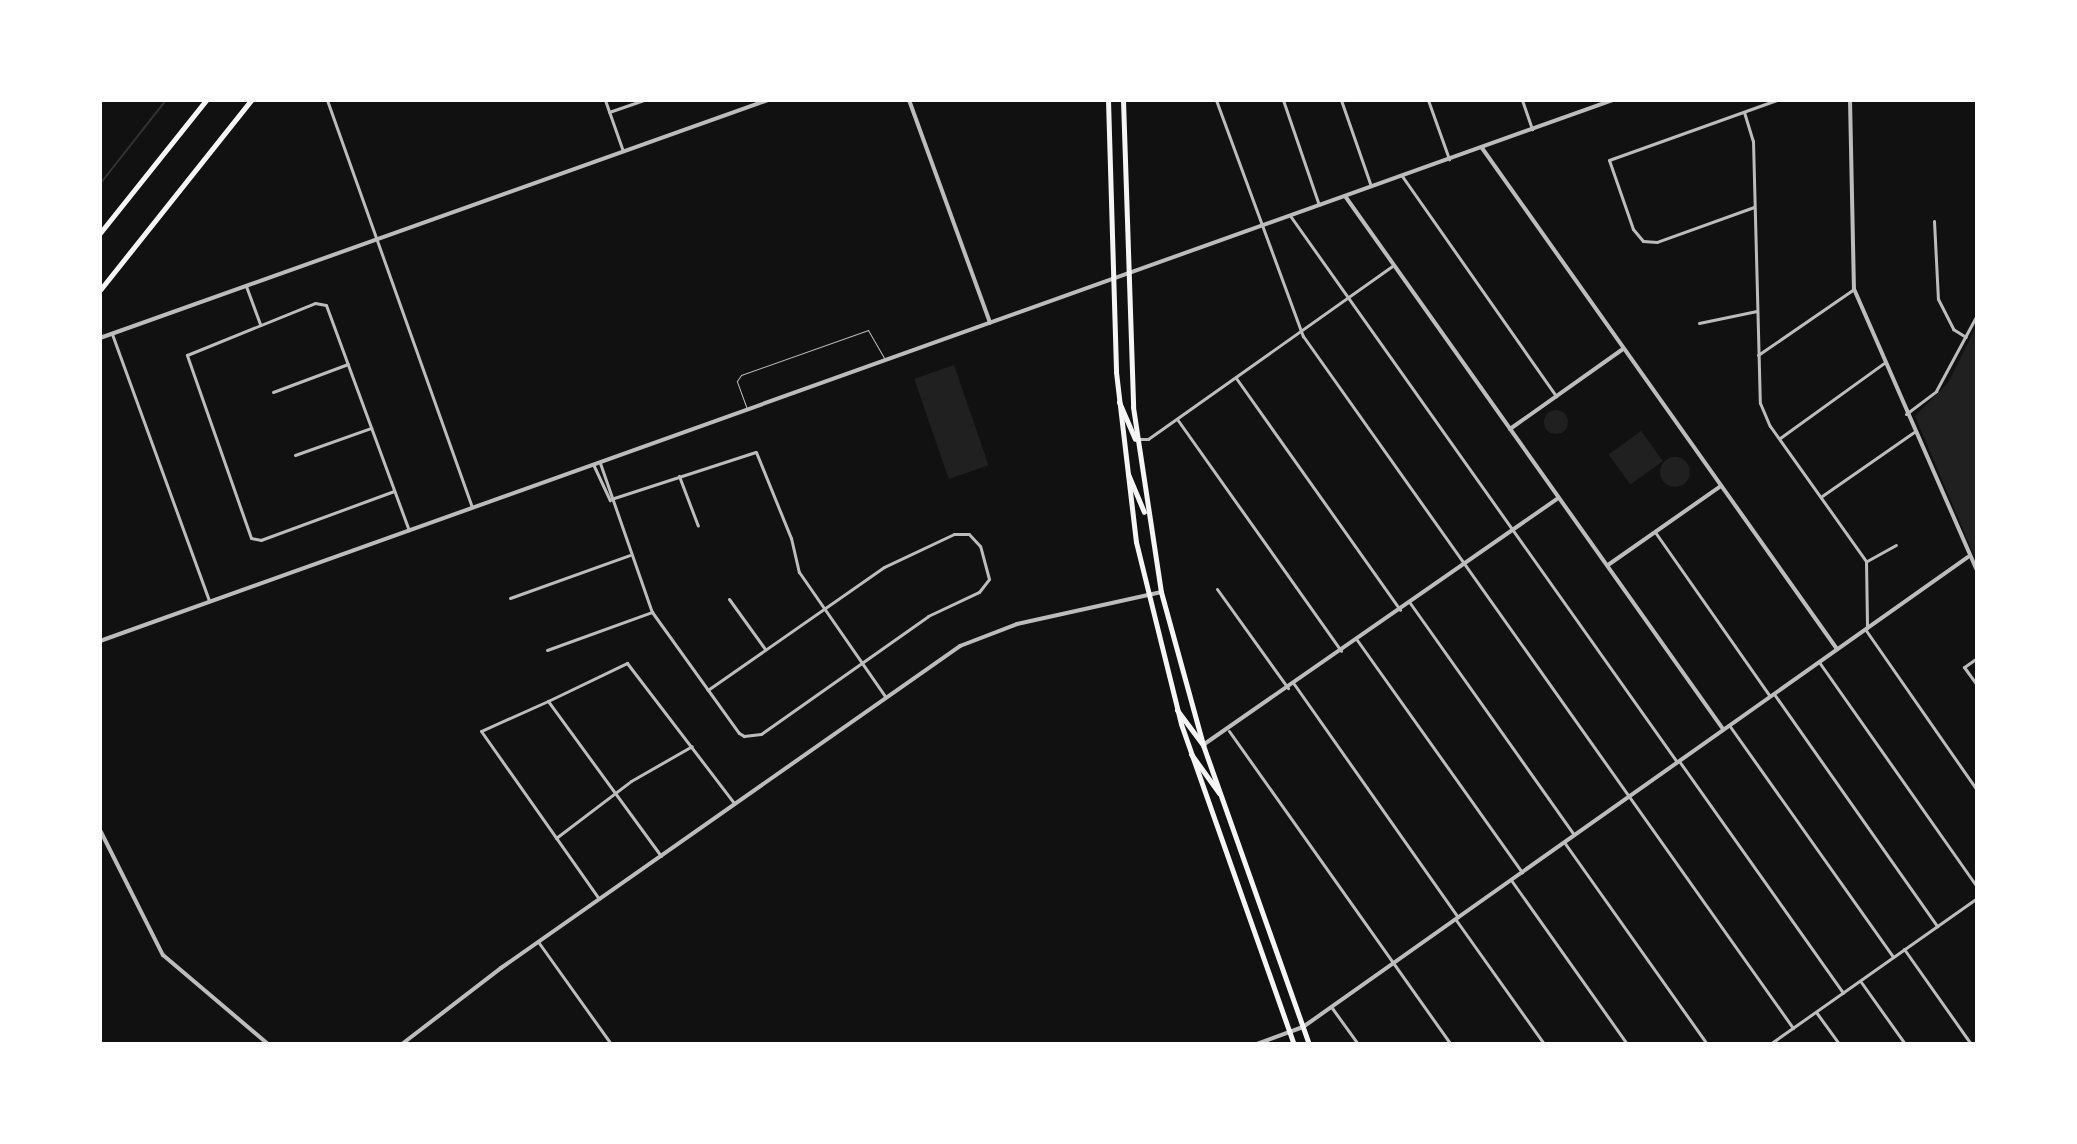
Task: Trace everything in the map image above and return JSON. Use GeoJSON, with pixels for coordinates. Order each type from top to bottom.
{"type":"FeatureCollection","features":[{"type":"Feature","properties":{"kind":"main road"},"geometry":{"type":"LineString","coordinates":[[100,233],[206,100]]}},
{"type":"Feature","properties":{"kind":"main road"},"geometry":{"type":"LineString","coordinates":[[100,290],[251,100]]}},
{"type":"Feature","properties":{"kind":"main road"},"geometry":{"type":"LineString","coordinates":[[1108,100],[1118,401],[1147,595],[1191,754],[1294,1044]]}},
{"type":"Feature","properties":{"kind":"main road"},"geometry":{"type":"LineString","coordinates":[[1123,100],[1135,439],[1146,516],[1161,592],[1203,745],[1309,1044]]}},
{"type":"Feature","properties":{"kind":"main road"},"geometry":{"type":"LineString","coordinates":[[1118,401],[1135,439]]}},
{"type":"Feature","properties":{"kind":"main road"},"geometry":{"type":"LineString","coordinates":[[1127,472],[1146,516]]}},
{"type":"Feature","properties":{"kind":"main road"},"geometry":{"type":"LineString","coordinates":[[1177,709],[1203,745]]}},
{"type":"Feature","properties":{"kind":"main road"},"geometry":{"type":"LineString","coordinates":[[1191,754],[1211,788],[1220,793]]}},
{"type":"Feature","properties":{"kind":"street"},"geometry":{"type":"LineString","coordinates":[[327,100],[472,507]]}},
{"type":"Feature","properties":{"kind":"street"},"geometry":{"type":"LineString","coordinates":[[605,100],[623,151]]}},
{"type":"Feature","properties":{"kind":"street"},"geometry":{"type":"LineString","coordinates":[[609,112],[643,100]]}},
{"type":"Feature","properties":{"kind":"street"},"geometry":{"type":"LineString","coordinates":[[100,338],[768,100]]}},
{"type":"Feature","properties":{"kind":"street"},"geometry":{"type":"LineString","coordinates":[[909,100],[990,323]]}},
{"type":"Feature","properties":{"kind":"street"},"geometry":{"type":"LineString","coordinates":[[1216,100],[1300,330],[1793,1028]]}},
{"type":"Feature","properties":{"kind":"street"},"geometry":{"type":"LineString","coordinates":[[1283,100],[1319,205]]}},
{"type":"Feature","properties":{"kind":"street"},"geometry":{"type":"LineString","coordinates":[[1341,100],[1371,186]]}},
{"type":"Feature","properties":{"kind":"street"},"geometry":{"type":"LineString","coordinates":[[1428,100],[1449,159]]}},
{"type":"Feature","properties":{"kind":"street"},"geometry":{"type":"LineString","coordinates":[[1522,100],[1532,129]]}},
{"type":"Feature","properties":{"kind":"street"},"geometry":{"type":"LineString","coordinates":[[1754,207],[1657,242],[1643,241],[1633,229],[1609,160],[1777,100]]}},
{"type":"Feature","properties":{"kind":"street"},"geometry":{"type":"LineString","coordinates":[[1850,100],[1854,289],[1968,557],[1977,571]]}},
{"type":"Feature","properties":{"kind":"street"},"geometry":{"type":"LineString","coordinates":[[100,641],[1609,101]]}},
{"type":"Feature","properties":{"kind":"street"},"geometry":{"type":"LineString","coordinates":[[1744,112],[1753,141],[1760,403],[1779,439],[1866,561],[1866,628],[1977,790]]}},
{"type":"Feature","properties":{"kind":"street"},"geometry":{"type":"LineString","coordinates":[[1482,147],[1837,649]]}},
{"type":"Feature","properties":{"kind":"street"},"geometry":{"type":"LineString","coordinates":[[1401,176],[1556,396]]}},
{"type":"Feature","properties":{"kind":"street"},"geometry":{"type":"LineString","coordinates":[[1345,196],[1723,729]]}},
{"type":"Feature","properties":{"kind":"street"},"geometry":{"type":"LineString","coordinates":[[1290,216],[1511,531],[1843,993]]}},
{"type":"Feature","properties":{"kind":"street"},"geometry":{"type":"LineString","coordinates":[[1934,221],[1938,299],[1953,329],[1966,337]]}},
{"type":"Feature","properties":{"kind":"street"},"geometry":{"type":"LineString","coordinates":[[1135,439],[1148,439],[1394,265]]}},
{"type":"Feature","properties":{"kind":"street"},"geometry":{"type":"LineString","coordinates":[[246,286],[260,325]]}},
{"type":"Feature","properties":{"kind":"street"},"geometry":{"type":"LineString","coordinates":[[1758,355],[1854,289]]}},
{"type":"Feature","properties":{"kind":"street"},"geometry":{"type":"LineString","coordinates":[[394,491],[261,540],[251,538],[187,355],[315,303],[326,305],[409,530]]}},
{"type":"Feature","properties":{"kind":"street"},"geometry":{"type":"LineString","coordinates":[[1699,323],[1757,311]]}},
{"type":"Feature","properties":{"kind":"street"},"geometry":{"type":"LineString","coordinates":[[1906,414],[1936,391],[1977,315]]}},
{"type":"Feature","properties":{"kind":"street"},"geometry":{"type":"LineString","coordinates":[[112,334],[209,601]]}},
{"type":"Feature","properties":{"kind":"street"},"geometry":{"type":"LineString","coordinates":[[1510,429],[1623,349]]}},
{"type":"Feature","properties":{"kind":"street"},"geometry":{"type":"LineString","coordinates":[[1779,439],[1884,363]]}},
{"type":"Feature","properties":{"kind":"street"},"geometry":{"type":"LineString","coordinates":[[273,392],[348,364]]}},
{"type":"Feature","properties":{"kind":"street"},"geometry":{"type":"LineString","coordinates":[[1235,377],[1400,610]]}},
{"type":"Feature","properties":{"kind":"street"},"geometry":{"type":"LineString","coordinates":[[1177,419],[1341,651]]}},
{"type":"Feature","properties":{"kind":"street"},"geometry":{"type":"LineString","coordinates":[[295,455],[371,428]]}},
{"type":"Feature","properties":{"kind":"street"},"geometry":{"type":"LineString","coordinates":[[1821,497],[1914,432]]}},
{"type":"Feature","properties":{"kind":"street"},"geometry":{"type":"LineString","coordinates":[[610,500],[756,452],[799,572],[885,696]]}},
{"type":"Feature","properties":{"kind":"street"},"geometry":{"type":"LineString","coordinates":[[600,462],[610,500],[652,612],[708,690],[739,733],[751,737],[928,616],[979,592],[989,579],[976,539],[954,534],[876,571],[708,690]]}},
{"type":"Feature","properties":{"kind":"street"},"geometry":{"type":"LineString","coordinates":[[593,464],[610,500]]}},
{"type":"Feature","properties":{"kind":"street"},"geometry":{"type":"LineString","coordinates":[[679,476],[698,526]]}},
{"type":"Feature","properties":{"kind":"street"},"geometry":{"type":"LineString","coordinates":[[1607,565],[1721,486]]}},
{"type":"Feature","properties":{"kind":"street"},"geometry":{"type":"LineString","coordinates":[[1203,745],[1229,731],[1559,498]]}},
{"type":"Feature","properties":{"kind":"street"},"geometry":{"type":"LineString","coordinates":[[1655,532],[1937,926]]}},
{"type":"Feature","properties":{"kind":"street"},"geometry":{"type":"LineString","coordinates":[[1866,561],[1896,545]]}},
{"type":"Feature","properties":{"kind":"street"},"geometry":{"type":"LineString","coordinates":[[510,598],[630,555]]}},
{"type":"Feature","properties":{"kind":"street"},"geometry":{"type":"LineString","coordinates":[[1257,1044],[1303,1027],[1968,557]]}},
{"type":"Feature","properties":{"kind":"street"},"geometry":{"type":"LineString","coordinates":[[1217,589],[1288,688]]}},
{"type":"Feature","properties":{"kind":"street"},"geometry":{"type":"LineString","coordinates":[[402,1044],[599,899],[960,646],[997,629],[1161,592]]}},
{"type":"Feature","properties":{"kind":"street"},"geometry":{"type":"LineString","coordinates":[[729,599],[765,649]]}},
{"type":"Feature","properties":{"kind":"street"},"geometry":{"type":"LineString","coordinates":[[1410,603],[1574,835]]}},
{"type":"Feature","properties":{"kind":"street"},"geometry":{"type":"LineString","coordinates":[[547,650],[652,612]]}},
{"type":"Feature","properties":{"kind":"street"},"geometry":{"type":"LineString","coordinates":[[1357,640],[1522,872]]}},
{"type":"Feature","properties":{"kind":"street"},"geometry":{"type":"LineString","coordinates":[[1977,658],[1964,667],[1977,685]]}},
{"type":"Feature","properties":{"kind":"street"},"geometry":{"type":"LineString","coordinates":[[1819,662],[1977,887]]}},
{"type":"Feature","properties":{"kind":"street"},"geometry":{"type":"LineString","coordinates":[[599,899],[481,731],[627,663],[734,803]]}},
{"type":"Feature","properties":{"kind":"street"},"geometry":{"type":"LineString","coordinates":[[1294,684],[1544,1044]]}},
{"type":"Feature","properties":{"kind":"street"},"geometry":{"type":"LineString","coordinates":[[548,701],[661,856]]}},
{"type":"Feature","properties":{"kind":"street"},"geometry":{"type":"LineString","coordinates":[[1729,725],[1893,957]]}},
{"type":"Feature","properties":{"kind":"street"},"geometry":{"type":"LineString","coordinates":[[1229,731],[1451,1044]]}},
{"type":"Feature","properties":{"kind":"street"},"geometry":{"type":"LineString","coordinates":[[556,838],[692,746]]}},
{"type":"Feature","properties":{"kind":"street"},"geometry":{"type":"LineString","coordinates":[[100,830],[163,955],[268,1044]]}},
{"type":"Feature","properties":{"kind":"street"},"geometry":{"type":"LineString","coordinates":[[1564,842],[1707,1044]]}},
{"type":"Feature","properties":{"kind":"street"},"geometry":{"type":"LineString","coordinates":[[1511,880],[1627,1044]]}},
{"type":"Feature","properties":{"kind":"street"},"geometry":{"type":"LineString","coordinates":[[1770,1044],[1977,898]]}},
{"type":"Feature","properties":{"kind":"street"},"geometry":{"type":"LineString","coordinates":[[539,943],[611,1044]]}},
{"type":"Feature","properties":{"kind":"street"},"geometry":{"type":"LineString","coordinates":[[1904,949],[1971,1044]]}},
{"type":"Feature","properties":{"kind":"street"},"geometry":{"type":"LineString","coordinates":[[1860,981],[1905,1044]]}},
{"type":"Feature","properties":{"kind":"street"},"geometry":{"type":"LineString","coordinates":[[1331,1006],[1358,1044]]}},
{"type":"Feature","properties":{"kind":"street"},"geometry":{"type":"LineString","coordinates":[[1816,1012],[1839,1044]]}},
{"type":"Feature","properties":{"kind":"lane"},"geometry":{"type":"LineString","coordinates":[[747,409],[737,381],[756,369],[868,330],[885,360]]}},
{"type":"Feature","properties":{"kind":"shaded area"},"geometry":{"type":"Polygon","coordinates":[[[1977,325],[1977,562],[1915,416],[1948,383],[1977,325]]]}},
{"type":"Feature","properties":{"kind":"shaded area"},"geometry":{"type":"Polygon","coordinates":[[[954,365],[989,465],[949,479],[914,379],[954,365]]]}},
{"type":"Feature","properties":{"kind":"shaded area"},"geometry":{"type":"Polygon","coordinates":[[[1556,410],[1567,417],[1568,422],[1561,433],[1556,434],[1545,427],[1544,422],[1551,411],[1556,410]]]}},
{"type":"Feature","properties":{"kind":"shaded area"},"geometry":{"type":"Polygon","coordinates":[[[1641,431],[1663,461],[1630,484],[1609,455],[1641,431]]]}},
{"type":"Feature","properties":{"kind":"shaded area"},"geometry":{"type":"Polygon","coordinates":[[[1675,457],[1685,462],[1690,472],[1685,482],[1675,487],[1665,482],[1660,472],[1665,462],[1675,457]]]}},
{"type":"Feature","properties":{"kind":"waterway"},"geometry":{"type":"LineString","coordinates":[[100,184],[166,100]]}}]}
